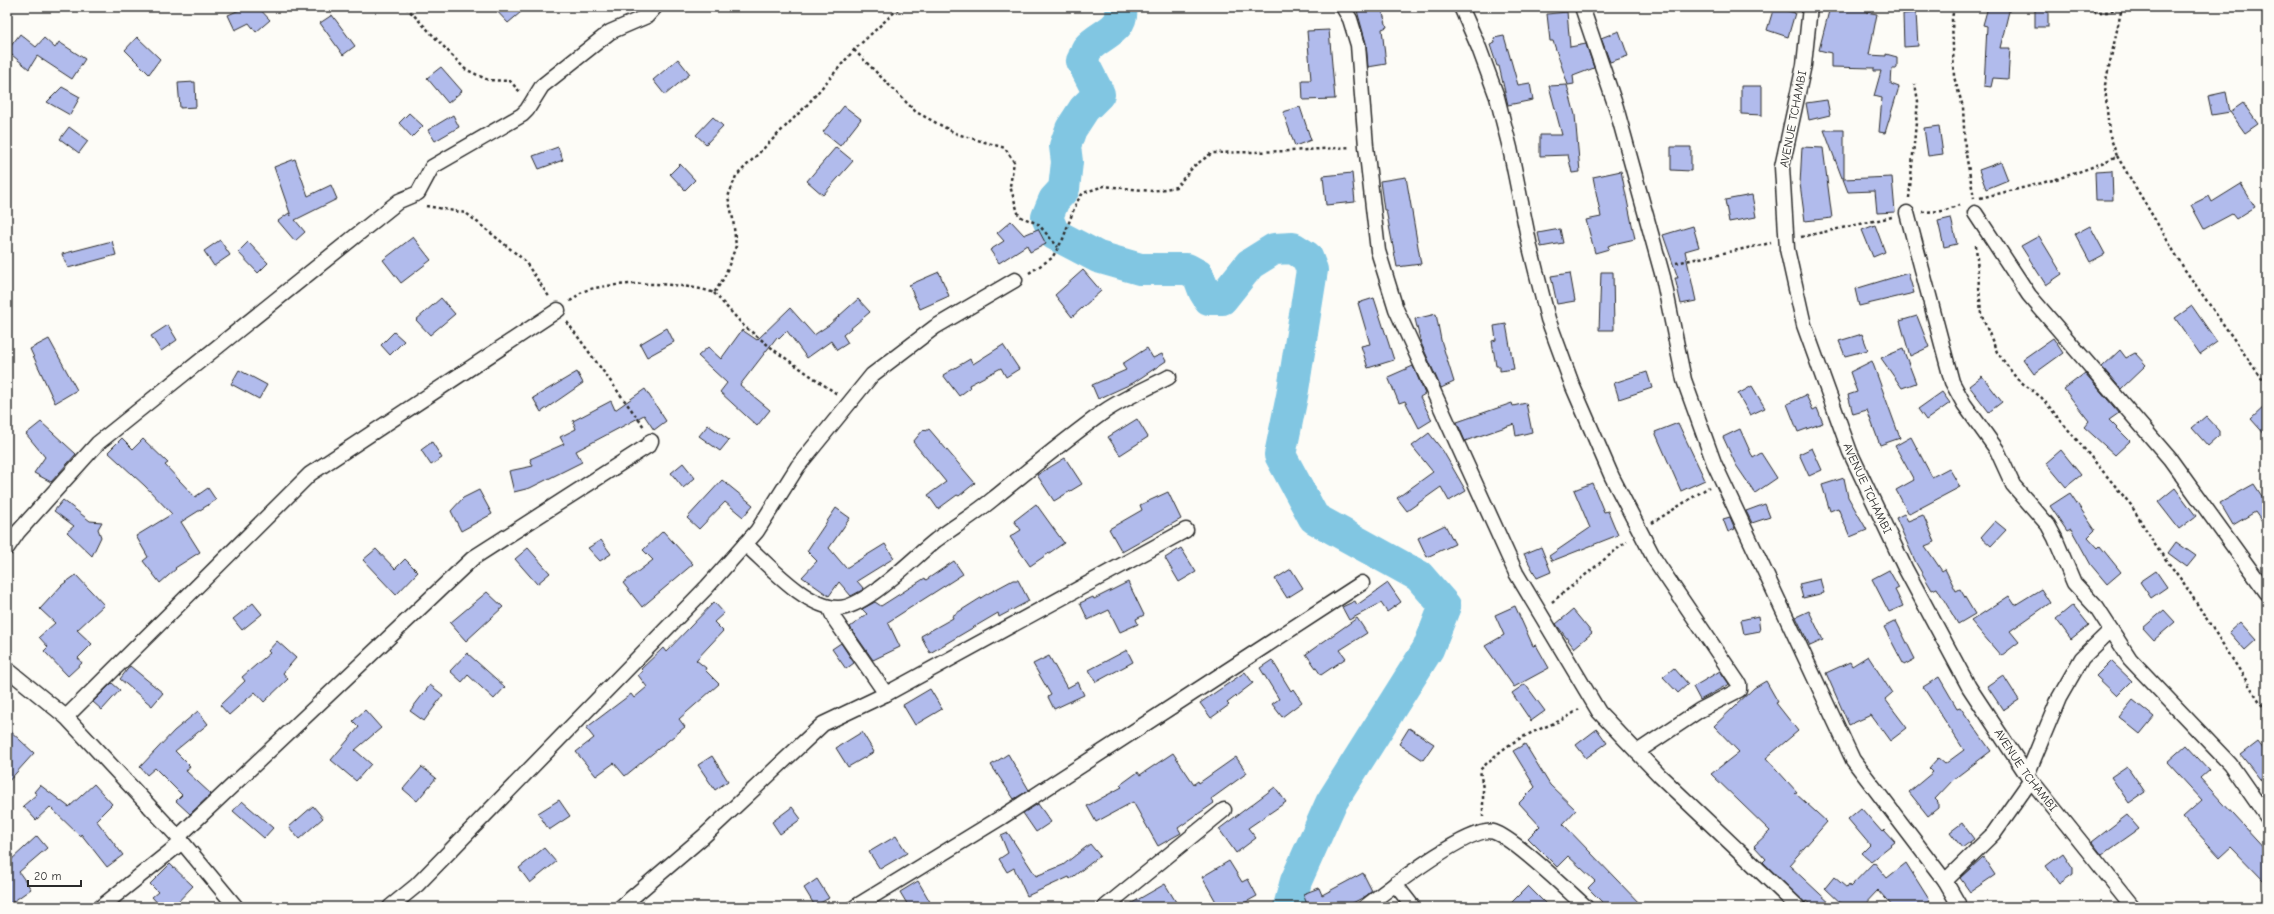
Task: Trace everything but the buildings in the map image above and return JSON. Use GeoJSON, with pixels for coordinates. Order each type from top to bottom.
{"type":"FeatureCollection","features":[{"type":"Feature","properties":{"kind":"street"},"geometry":{"type":"LineString","coordinates":[[7,548],[18,532],[98,443],[399,201],[418,193],[432,167],[494,133],[522,115],[542,86],[610,32],[647,16],[655,7]]}},
{"type":"Feature","properties":{"kind":"street"},"geometry":{"type":"LineString","coordinates":[[1343,7],[1350,20],[1358,45],[1366,146],[1378,251],[1396,309],[1516,574],[1599,712],[1637,752],[1798,907]]}},
{"type":"Feature","properties":{"kind":"street"},"geometry":{"type":"LineString","coordinates":[[1460,7],[1479,48],[1497,97],[1510,148],[1530,247],[1548,320],[1573,387],[1612,477],[1655,560],[1739,684],[1739,690],[1700,710],[1637,752]]}},
{"type":"Feature","properties":{"kind":"street"},"geometry":{"type":"LineString","coordinates":[[1582,7],[1616,107],[1660,266],[1684,380],[1714,463],[1853,760],[1945,881],[1960,907]]}},
{"type":"Feature","properties":{"kind":"street","name":"AVENUE TCHAMBI"},"geometry":{"type":"LineString","coordinates":[[1810,7],[1804,65],[1782,167],[1786,240],[1804,325],[1850,452],[1905,568],[1969,687],[2029,778],[2133,907]]}},
{"type":"Feature","properties":{"kind":"street"},"geometry":{"type":"LineString","coordinates":[[1974,207],[2029,295],[2170,460],[2267,593]]}},
{"type":"Feature","properties":{"kind":"street"},"geometry":{"type":"LineString","coordinates":[[1908,213],[1952,382],[1964,404],[1997,450],[2013,485],[2048,525],[2074,583],[2098,608],[2130,658],[2230,764],[2267,817]]}},
{"type":"Feature","properties":{"kind":"street"},"geometry":{"type":"LineString","coordinates":[[390,907],[423,879],[707,587],[757,531],[798,466],[872,375],[935,327],[1015,280]]}},
{"type":"Feature","properties":{"kind":"street"},"geometry":{"type":"LineString","coordinates":[[66,717],[310,474],[558,310]]}},
{"type":"Feature","properties":{"kind":"street"},"geometry":{"type":"LineString","coordinates":[[745,544],[799,592],[829,607],[852,606],[881,586],[936,540],[992,500],[1052,450],[1106,411],[1169,377]]}},
{"type":"Feature","properties":{"kind":"street"},"geometry":{"type":"LineString","coordinates":[[101,907],[180,839],[473,558],[649,445],[651,442]]}},
{"type":"Feature","properties":{"kind":"street"},"geometry":{"type":"LineString","coordinates":[[621,907],[704,836],[815,730],[886,694],[1186,530]]}},
{"type":"Feature","properties":{"kind":"street"},"geometry":{"type":"LineString","coordinates":[[855,907],[1002,817],[1362,583]]}},
{"type":"Feature","properties":{"kind":"street"},"geometry":{"type":"LineString","coordinates":[[829,607],[835,620],[886,694]]}},
{"type":"Feature","properties":{"kind":"street"},"geometry":{"type":"LineString","coordinates":[[1945,881],[1993,834],[2029,778],[2063,692],[2082,658],[2111,630]]}},
{"type":"Feature","properties":{"kind":"street"},"geometry":{"type":"LineString","coordinates":[[7,669],[66,717],[180,839],[236,907]]}},
{"type":"Feature","properties":{"kind":"street"},"geometry":{"type":"LineString","coordinates":[[1105,907],[1224,810]]}},
{"type":"Feature","properties":{"kind":"street"},"geometry":{"type":"LineString","coordinates":[[1364,907],[1450,847],[1482,832],[1494,832],[1516,846],[1586,907]]}},
{"type":"Feature","properties":{"kind":"street"},"geometry":{"type":"LineString","coordinates":[[1395,884],[1413,907]]}},
{"type":"Feature","properties":{"kind":"path"},"geometry":{"type":"LineString","coordinates":[[406,7],[465,69],[488,80],[510,81],[530,103]]}},
{"type":"Feature","properties":{"kind":"path"},"geometry":{"type":"LineString","coordinates":[[714,293],[724,278],[736,246],[733,219],[728,197],[736,176],[808,105],[854,50],[900,7]]}},
{"type":"Feature","properties":{"kind":"path"},"geometry":{"type":"LineString","coordinates":[[1954,7],[1952,19],[1954,77],[1963,107],[1965,149],[1974,207]]}},
{"type":"Feature","properties":{"kind":"path"},"geometry":{"type":"LineString","coordinates":[[2092,7],[2092,12],[2107,12],[2122,7]]}},
{"type":"Feature","properties":{"kind":"path"},"geometry":{"type":"LineString","coordinates":[[2122,7],[2105,85],[2109,133],[2117,156],[2185,270],[2267,386]]}},
{"type":"Feature","properties":{"kind":"path"},"geometry":{"type":"LineString","coordinates":[[854,50],[916,112],[957,134],[1006,148],[1014,162],[1010,186],[1019,216],[1038,224],[1058,247]]}},
{"type":"Feature","properties":{"kind":"path"},"geometry":{"type":"LineString","coordinates":[[1908,213],[1918,101],[1915,84]]}},
{"type":"Feature","properties":{"kind":"path"},"geometry":{"type":"LineString","coordinates":[[1015,280],[1052,258],[1071,222],[1076,203],[1083,193],[1104,186],[1152,191],[1176,187],[1194,166],[1212,153],[1291,152],[1324,148],[1366,146]]}},
{"type":"Feature","properties":{"kind":"path"},"geometry":{"type":"LineString","coordinates":[[1660,266],[1908,213],[1974,207],[2100,164],[2117,156]]}},
{"type":"Feature","properties":{"kind":"path"},"geometry":{"type":"LineString","coordinates":[[1976,243],[1981,314],[1997,352],[2017,379],[2041,397],[2131,505],[2157,548],[2183,582],[2267,713]]}},
{"type":"Feature","properties":{"kind":"path"},"geometry":{"type":"LineString","coordinates":[[558,310],[582,292],[604,286],[655,284],[702,288],[714,293],[744,326],[821,384],[850,402]]}},
{"type":"Feature","properties":{"kind":"path"},"geometry":{"type":"LineString","coordinates":[[1482,832],[1484,789],[1480,770],[1497,753],[1520,738],[1569,717],[1591,700]]}},
{"type":"Feature","properties":{"kind":"waterway"},"geometry":{"type":"LineString","coordinates":[[1121,7],[1119,22],[1115,27],[1087,49],[1082,61],[1099,94],[1084,109],[1071,129],[1065,146],[1067,162],[1064,189],[1054,200],[1047,217],[1054,234],[1098,257],[1140,269],[1187,269],[1198,275],[1204,291],[1209,299],[1222,299],[1250,264],[1274,249],[1293,248],[1307,257],[1312,270],[1292,396],[1280,455],[1314,518],[1419,576],[1445,606],[1428,649],[1331,803],[1296,881],[1289,907]]}}]}
